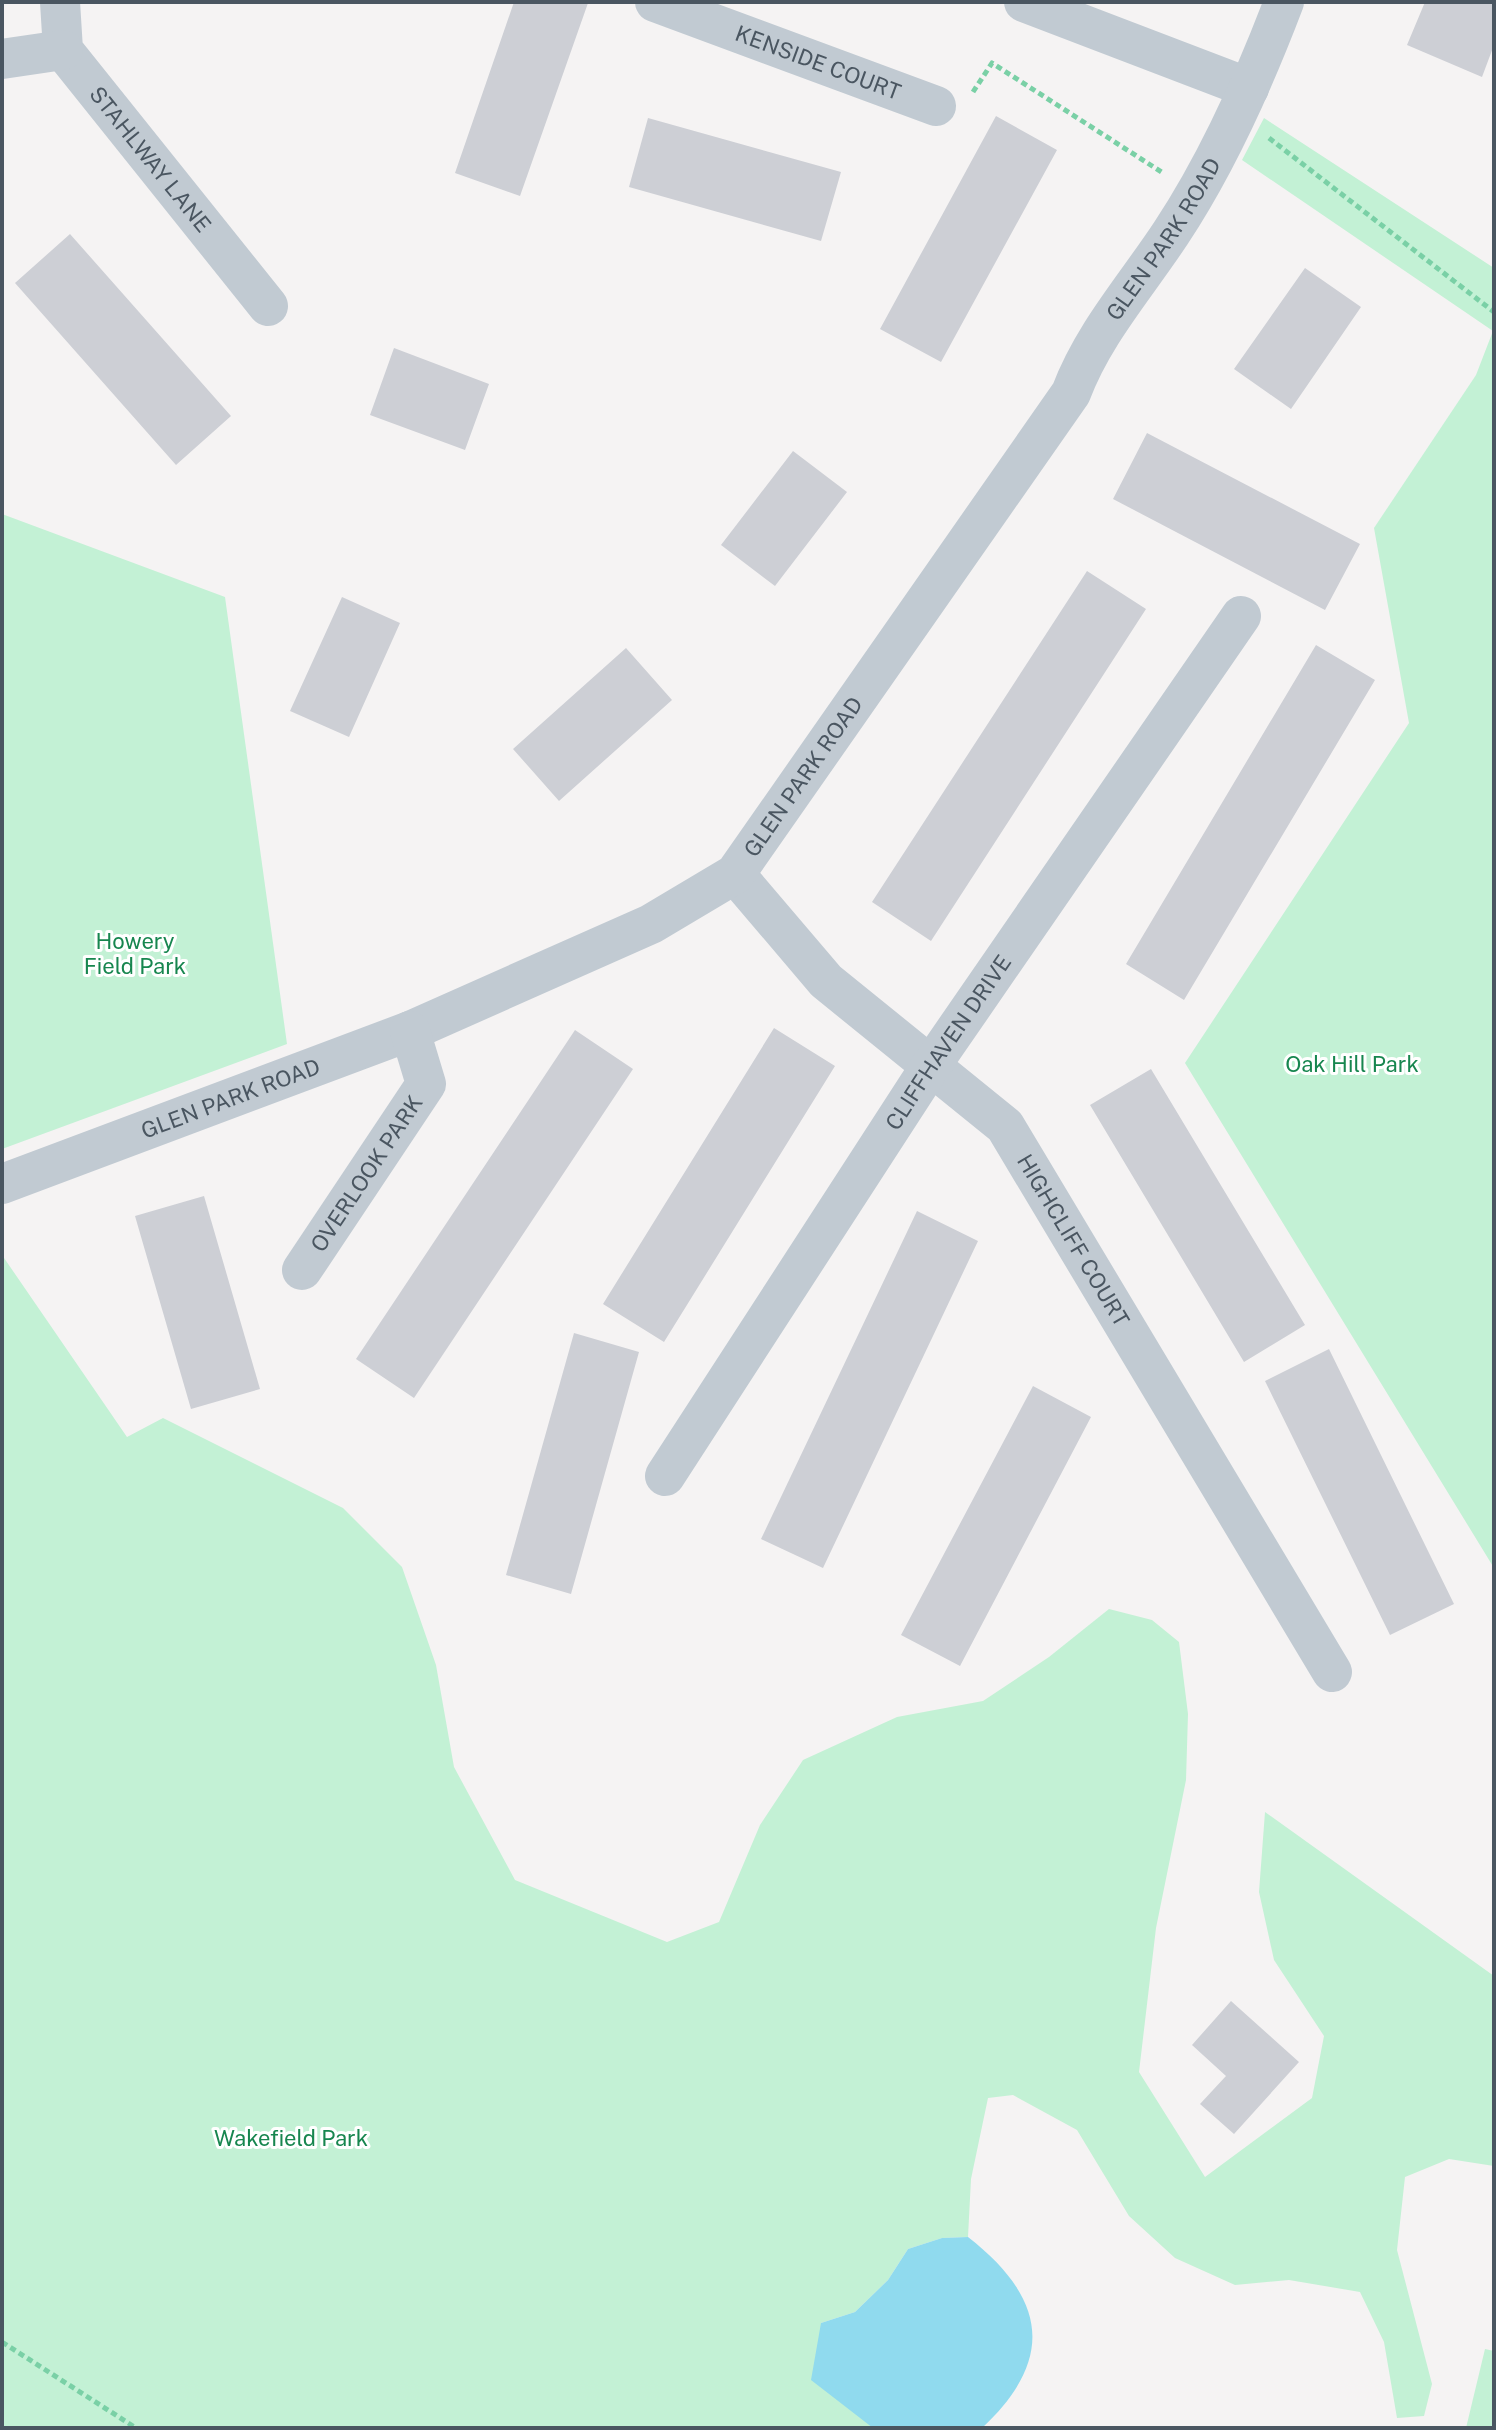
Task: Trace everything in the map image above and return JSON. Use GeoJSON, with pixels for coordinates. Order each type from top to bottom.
{"type":"FeatureCollection","features":[{"type":"Feature","properties":{"kind":"street"},"geometry":{"type":"LineString","coordinates":[[2,59],[63,50],[60,2]]}},
{"type":"Feature","properties":{"kind":"street","name":"KENSIDE COURT"},"geometry":{"type":"LineString","coordinates":[[655,2],[936,106]]}},
{"type":"Feature","properties":{"kind":"street"},"geometry":{"type":"LineString","coordinates":[[1024,2],[1243,101]]}},
{"type":"Feature","properties":{"kind":"street","name":"GLEN PARK ROAD"},"geometry":{"type":"LineString","coordinates":[[2,1184],[410,1031],[651,924],[735,874],[1071,393],[1091,348],[1173,230],[1243,101],[1284,2]]}},
{"type":"Feature","properties":{"kind":"street","name":"STAHLWAY LANE"},"geometry":{"type":"LineString","coordinates":[[63,50],[268,306]]}},
{"type":"Feature","properties":{"kind":"street","name":"CLIFFHAVEN DRIVE"},"geometry":{"type":"LineString","coordinates":[[665,1476],[930,1067],[1241,616]]}},
{"type":"Feature","properties":{"kind":"street","name":"HIGHCLIFF COURT"},"geometry":{"type":"LineString","coordinates":[[735,874],[826,981],[1005,1126],[1332,1672]]}},
{"type":"Feature","properties":{"kind":"street","name":"OVERLOOK PARK"},"geometry":{"type":"LineString","coordinates":[[302,1270],[426,1084],[410,1031]]}},
{"type":"Feature","properties":{"kind":"path"},"geometry":{"type":"LineString","coordinates":[[936,106],[951,126],[992,63],[1194,191]]}},
{"type":"Feature","properties":{"kind":"path"},"geometry":{"type":"LineString","coordinates":[[1243,101],[1494,312]]}},
{"type":"Feature","properties":{"kind":"path"},"geometry":{"type":"LineString","coordinates":[[2,2342],[136,2428]]}},
{"type":"Feature","properties":{"kind":"green space","name":"Oak Hill Park"},"geometry":{"type":"Polygon","coordinates":[[[1264,118],[1494,268],[1494,1568],[1185,1063],[1409,723],[1374,528],[1476,375],[1493,331],[1242,160],[1264,118]]]}},
{"type":"Feature","properties":{"kind":"green space","name":"Howery Field Park"},"geometry":{"type":"Polygon","coordinates":[[[2,514],[225,597],[287,1044],[2,1149],[2,514]]]}},
{"type":"Feature","properties":{"kind":"green space","name":"Wakefield Park"},"geometry":{"type":"Polygon","coordinates":[[[2,1255],[127,1437],[163,1418],[343,1508],[402,1567],[436,1665],[454,1767],[515,1880],[667,1942],[719,1922],[760,1825],[803,1760],[897,1717],[983,1701],[1049,1657],[1109,1609],[1152,1620],[1179,1642],[1188,1714],[1186,1780],[1156,1928],[1139,2072],[1205,2177],[1312,2098],[1324,2036],[1274,1960],[1259,1892],[1265,1812],[1494,1976],[1494,2166],[1449,2159],[1405,2177],[1397,2250],[1432,2384],[1424,2416],[1397,2418],[1384,2342],[1360,2292],[1289,2280],[1235,2285],[1175,2258],[1129,2216],[1077,2130],[1013,2095],[988,2098],[971,2179],[968,2237],[942,2238],[908,2249],[888,2280],[855,2312],[821,2323],[964,2428],[2,2428],[2,1255]]]}},
{"type":"Feature","properties":{"kind":"green space"},"geometry":{"type":"Polygon","coordinates":[[[1485,2349],[1494,2351],[1494,2428],[1466,2428],[1485,2349]]]}},
{"type":"Feature","properties":{"kind":"water"},"geometry":{"type":"Polygon","coordinates":[[[968,2237],[1013,2282],[1026,2305],[1032,2329],[1031,2353],[1022,2377],[1006,2402],[982,2428],[873,2428],[811,2380],[821,2323],[855,2312],[888,2280],[908,2249],[942,2238],[968,2237]]]}},
{"type":"Feature","properties":{"kind":"building"},"geometry":{"type":"Polygon","coordinates":[[[514,2],[588,3],[520,196],[455,173],[514,2]]]}},
{"type":"Feature","properties":{"kind":"building"},"geometry":{"type":"Polygon","coordinates":[[[1425,2],[1494,2],[1494,45],[1482,77],[1407,45],[1425,2]]]}},
{"type":"Feature","properties":{"kind":"building"},"geometry":{"type":"Polygon","coordinates":[[[996,116],[1057,150],[941,362],[880,329],[996,116]]]}},
{"type":"Feature","properties":{"kind":"building"},"geometry":{"type":"Polygon","coordinates":[[[648,118],[841,172],[821,241],[629,187],[648,118]]]}},
{"type":"Feature","properties":{"kind":"building"},"geometry":{"type":"Polygon","coordinates":[[[70,234],[231,416],[176,465],[15,283],[70,234]]]}},
{"type":"Feature","properties":{"kind":"building"},"geometry":{"type":"Polygon","coordinates":[[[1305,268],[1361,307],[1291,409],[1234,369],[1305,268]]]}},
{"type":"Feature","properties":{"kind":"building"},"geometry":{"type":"Polygon","coordinates":[[[394,348],[489,384],[465,450],[370,415],[394,348]]]}},
{"type":"Feature","properties":{"kind":"building"},"geometry":{"type":"Polygon","coordinates":[[[1147,433],[1360,544],[1325,610],[1113,499],[1147,433]]]}},
{"type":"Feature","properties":{"kind":"building"},"geometry":{"type":"Polygon","coordinates":[[[793,451],[847,492],[775,586],[721,545],[793,451]]]}},
{"type":"Feature","properties":{"kind":"building"},"geometry":{"type":"Polygon","coordinates":[[[1087,571],[1146,609],[931,941],[872,902],[1087,571]]]}},
{"type":"Feature","properties":{"kind":"building"},"geometry":{"type":"Polygon","coordinates":[[[342,597],[400,623],[349,737],[290,711],[342,597]]]}},
{"type":"Feature","properties":{"kind":"building"},"geometry":{"type":"Polygon","coordinates":[[[1316,645],[1375,680],[1184,1000],[1126,964],[1316,645]]]}},
{"type":"Feature","properties":{"kind":"building"},"geometry":{"type":"Polygon","coordinates":[[[626,648],[672,700],[559,801],[513,749],[626,648]]]}},
{"type":"Feature","properties":{"kind":"building"},"geometry":{"type":"Polygon","coordinates":[[[774,1028],[835,1066],[664,1342],[603,1304],[774,1028]]]}},
{"type":"Feature","properties":{"kind":"building"},"geometry":{"type":"Polygon","coordinates":[[[575,1030],[633,1069],[414,1398],[356,1359],[575,1030]]]}},
{"type":"Feature","properties":{"kind":"building"},"geometry":{"type":"Polygon","coordinates":[[[1151,1069],[1305,1325],[1244,1362],[1090,1105],[1151,1069]]]}},
{"type":"Feature","properties":{"kind":"building"},"geometry":{"type":"Polygon","coordinates":[[[204,1196],[260,1389],[191,1409],[135,1216],[204,1196]]]}},
{"type":"Feature","properties":{"kind":"building"},"geometry":{"type":"Polygon","coordinates":[[[917,1211],[978,1241],[823,1568],[761,1539],[917,1211]]]}},
{"type":"Feature","properties":{"kind":"building"},"geometry":{"type":"Polygon","coordinates":[[[574,1333],[639,1352],[571,1594],[506,1575],[574,1333]]]}},
{"type":"Feature","properties":{"kind":"building"},"geometry":{"type":"Polygon","coordinates":[[[1329,1349],[1454,1604],[1390,1635],[1265,1381],[1329,1349]]]}},
{"type":"Feature","properties":{"kind":"building"},"geometry":{"type":"Polygon","coordinates":[[[1033,1386],[1091,1417],[960,1666],[901,1635],[1033,1386]]]}},
{"type":"Feature","properties":{"kind":"building"},"geometry":{"type":"Polygon","coordinates":[[[1231,2001],[1299,2062],[1234,2134],[1200,2104],[1226,2076],[1192,2045],[1231,2001]]]}}]}
